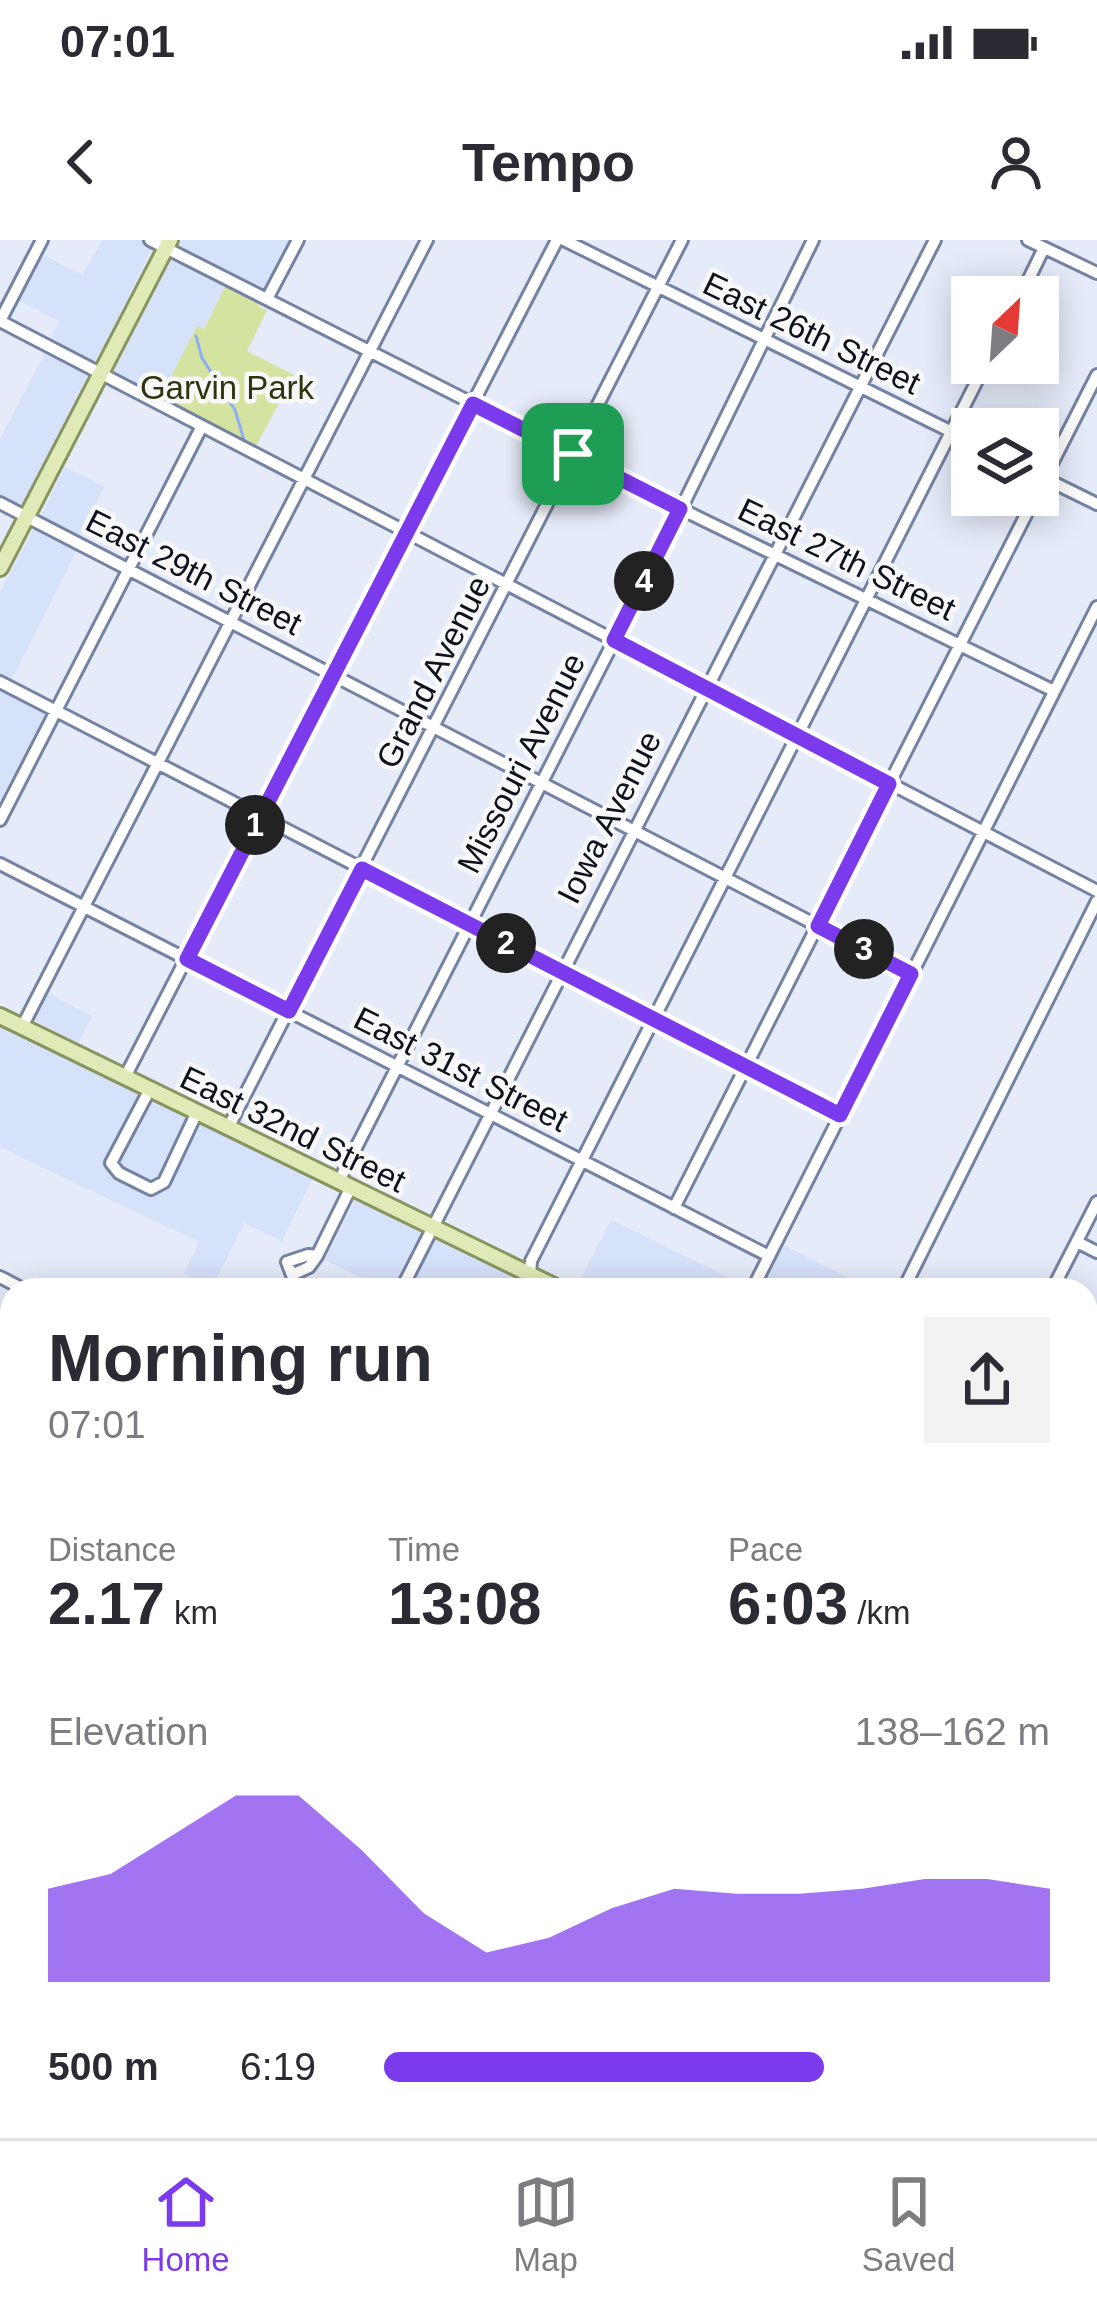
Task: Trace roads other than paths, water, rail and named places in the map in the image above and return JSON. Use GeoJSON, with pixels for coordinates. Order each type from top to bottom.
{"type":"FeatureCollection","features":[{"type":"Feature","properties":{"kind":"main road"},"geometry":{"type":"LineString","coordinates":[[0,568],[168,244]]}},
{"type":"Feature","properties":{"kind":"main road","name":"East 32nd Street"},"geometry":{"type":"LineString","coordinates":[[0,1016],[538,1278]]}},
{"type":"Feature","properties":{"kind":"street"},"geometry":{"type":"LineString","coordinates":[[42,240],[0,321],[1097,891]]}},
{"type":"Feature","properties":{"kind":"street","name":"East 27th Street"},"geometry":{"type":"LineString","coordinates":[[150,240],[168,244],[680,509],[1054,691]]}},
{"type":"Feature","properties":{"kind":"street"},"geometry":{"type":"LineString","coordinates":[[267,299],[298,240]]}},
{"type":"Feature","properties":{"kind":"street"},"geometry":{"type":"LineString","coordinates":[[22,1027],[427,240]]}},
{"type":"Feature","properties":{"kind":"street"},"geometry":{"type":"LineString","coordinates":[[125,1077],[561,240]]}},
{"type":"Feature","properties":{"kind":"street","name":"East 26th Street"},"geometry":{"type":"LineString","coordinates":[[561,240],[951,432]]}},
{"type":"Feature","properties":{"kind":"street","name":"Grand Avenue"},"geometry":{"type":"LineString","coordinates":[[228,1128],[682,240]]}},
{"type":"Feature","properties":{"kind":"street","name":"Missouri Avenue"},"geometry":{"type":"LineString","coordinates":[[317,1256],[397,1066],[813,240]]}},
{"type":"Feature","properties":{"kind":"street","name":"Iowa Avenue"},"geometry":{"type":"LineString","coordinates":[[406,1278],[935,240]]}},
{"type":"Feature","properties":{"kind":"street"},"geometry":{"type":"LineString","coordinates":[[1028,240],[1097,273]]}},
{"type":"Feature","properties":{"kind":"street"},"geometry":{"type":"LineString","coordinates":[[1030,276],[1044,248]]}},
{"type":"Feature","properties":{"kind":"street"},"geometry":{"type":"LineString","coordinates":[[1059,444],[1097,375]]}},
{"type":"Feature","properties":{"kind":"street"},"geometry":{"type":"LineString","coordinates":[[0,820],[202,426]]}},
{"type":"Feature","properties":{"kind":"street"},"geometry":{"type":"LineString","coordinates":[[530,1274],[532,1261],[582,1161],[951,432]]}},
{"type":"Feature","properties":{"kind":"street"},"geometry":{"type":"LineString","coordinates":[[1059,486],[1097,504]]}},
{"type":"Feature","properties":{"kind":"street","name":"East 29th Street"},"geometry":{"type":"LineString","coordinates":[[0,503],[911,974]]}},
{"type":"Feature","properties":{"kind":"street"},"geometry":{"type":"LineString","coordinates":[[674,1208],[1025,516]]}},
{"type":"Feature","properties":{"kind":"street"},"geometry":{"type":"LineString","coordinates":[[758,1278],[1097,607]]}},
{"type":"Feature","properties":{"kind":"street"},"geometry":{"type":"LineString","coordinates":[[0,682],[840,1115]]}},
{"type":"Feature","properties":{"kind":"street","name":"East 31st Street"},"geometry":{"type":"LineString","coordinates":[[0,864],[769,1256]]}},
{"type":"Feature","properties":{"kind":"street"},"geometry":{"type":"LineString","coordinates":[[909,1278],[1097,901]]}},
{"type":"Feature","properties":{"kind":"street"},"geometry":{"type":"LineString","coordinates":[[150,1089],[111,1163],[119,1174],[151,1189],[164,1182],[197,1112]]}},
{"type":"Feature","properties":{"kind":"street"},"geometry":{"type":"LineString","coordinates":[[1058,1278],[1097,1202]]}},
{"type":"Feature","properties":{"kind":"street"},"geometry":{"type":"LineString","coordinates":[[1077,1242],[1097,1252]]}},
{"type":"Feature","properties":{"kind":"waterway"},"geometry":{"type":"LineString","coordinates":[[196,336],[202,358],[235,410],[244,440]]}},
{"type":"Feature","properties":{"kind":"park label","name":"Garvin Park"},"geometry":{"type":"Point","coordinates":[227,387]}}]}
